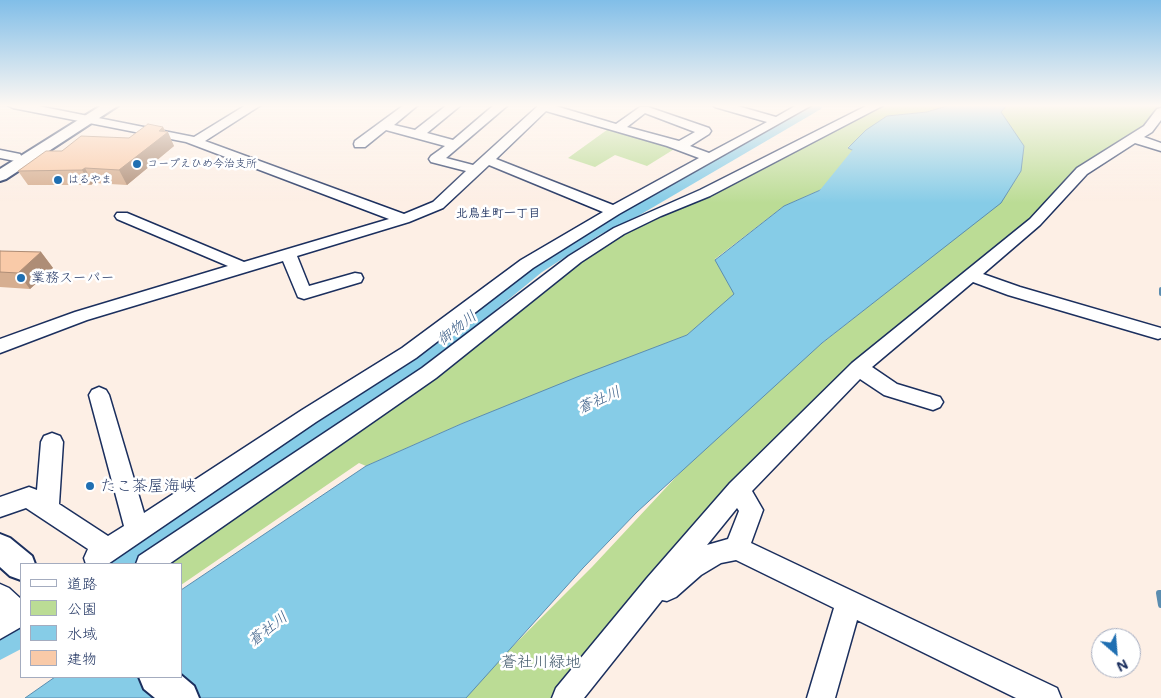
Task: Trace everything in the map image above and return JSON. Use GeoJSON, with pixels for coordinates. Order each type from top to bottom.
{"type":"FeatureCollection","features":[{"type":"Feature","properties":{"kind":"street"},"geometry":{"type":"LineString","coordinates":[[0,167],[52,138]]}},
{"type":"Feature","properties":{"kind":"street"},"geometry":{"type":"LineString","coordinates":[[0,176],[57,138]]}},
{"type":"Feature","properties":{"kind":"street"},"geometry":{"type":"LineString","coordinates":[[179,138],[196,141],[404,219]]}},
{"type":"Feature","properties":{"kind":"street"},"geometry":{"type":"LineString","coordinates":[[196,141],[202,138]]}},
{"type":"Feature","properties":{"kind":"street"},"geometry":{"type":"LineString","coordinates":[[360,144],[369,138]]}},
{"type":"Feature","properties":{"kind":"street"},"geometry":{"type":"LineString","coordinates":[[429,138],[455,145]]}},
{"type":"Feature","properties":{"kind":"street"},"geometry":{"type":"LineString","coordinates":[[464,138],[436,158],[476,170]]}},
{"type":"Feature","properties":{"kind":"street"},"geometry":{"type":"LineString","coordinates":[[0,346],[82,316],[404,219],[438,205],[511,138]]}},
{"type":"Feature","properties":{"kind":"street"},"geometry":{"type":"LineString","coordinates":[[653,138],[710,158]]}},
{"type":"Feature","properties":{"kind":"street"},"geometry":{"type":"LineString","coordinates":[[680,146],[694,138]]}},
{"type":"Feature","properties":{"kind":"street"},"geometry":{"type":"LineString","coordinates":[[0,507],[29,497],[48,509],[102,554],[309,416],[409,353],[527,264],[614,211],[746,138]]}},
{"type":"Feature","properties":{"kind":"street"},"geometry":{"type":"LineString","coordinates":[[149,563],[429,373],[575,259],[612,236],[656,213],[705,192],[813,138]]}},
{"type":"Feature","properties":{"kind":"street"},"geometry":{"type":"LineString","coordinates":[[566,698],[738,490],[859,368],[1035,222],[1082,171],[1134,138],[1161,147]]}},
{"type":"Feature","properties":{"kind":"street"},"geometry":{"type":"LineString","coordinates":[[0,154],[16,158]]}},
{"type":"Feature","properties":{"kind":"street"},"geometry":{"type":"LineString","coordinates":[[487,160],[614,211]]}},
{"type":"Feature","properties":{"kind":"street"},"geometry":{"type":"LineString","coordinates":[[122,216],[243,267]]}},
{"type":"Feature","properties":{"kind":"street"},"geometry":{"type":"LineString","coordinates":[[288,254],[304,293],[355,278]]}},
{"type":"Feature","properties":{"kind":"street"},"geometry":{"type":"LineString","coordinates":[[970,275],[1014,291],[1158,333]]}},
{"type":"Feature","properties":{"kind":"street"},"geometry":{"type":"LineString","coordinates":[[859,368],[891,390],[933,402]]}},
{"type":"Feature","properties":{"kind":"street"},"geometry":{"type":"LineString","coordinates":[[99,395],[137,531]]}},
{"type":"Feature","properties":{"kind":"street"},"geometry":{"type":"LineString","coordinates":[[48,509],[52,442]]}},
{"type":"Feature","properties":{"kind":"street"},"geometry":{"type":"LineString","coordinates":[[738,490],[751,510],[738,548]]}},
{"type":"Feature","properties":{"kind":"street"},"geometry":{"type":"LineString","coordinates":[[0,548],[20,565]]}},
{"type":"Feature","properties":{"kind":"street"},"geometry":{"type":"LineString","coordinates":[[656,587],[667,588],[692,566],[716,553],[738,548],[1046,698]]}},
{"type":"Feature","properties":{"kind":"street"},"geometry":{"type":"LineString","coordinates":[[821,698],[848,602]]}},
{"type":"Feature","properties":{"kind":"street"},"geometry":{"type":"LineString","coordinates":[[157,678],[182,698]]}},
{"type":"Feature","properties":{"kind":"green space"},"geometry":{"type":"Polygon","coordinates":[[[596,138],[644,138],[676,148],[647,166],[615,155],[595,167],[568,158],[596,138]]]}},
{"type":"Feature","properties":{"kind":"green space"},"geometry":{"type":"Polygon","coordinates":[[[818,138],[860,138],[848,147],[860,154],[834,184],[784,206],[715,259],[735,294],[687,335],[461,424],[366,466],[359,463],[182,584],[182,563],[164,563],[279,483],[571,268],[619,236],[818,138]]]}},
{"type":"Feature","properties":{"kind":"green space","name":"蒼社川緑地"},"geometry":{"type":"Polygon","coordinates":[[[995,138],[1127,138],[1081,166],[1029,220],[882,340],[553,698],[461,698],[592,567],[703,448],[811,352],[978,219],[995,138]]]}},
{"type":"Feature","properties":{"kind":"water"},"geometry":{"type":"Polygon","coordinates":[[[858,138],[1018,138],[1024,146],[1021,171],[1001,203],[822,343],[637,512],[583,568],[466,698],[25,698],[54,678],[182,678],[182,589],[366,466],[461,424],[687,335],[734,294],[715,260],[784,206],[834,184],[860,154],[848,148],[858,138]]]}},
{"type":"Feature","properties":{"kind":"building"},"geometry":{"type":"Polygon","coordinates":[[[79,138],[161,138],[119,170],[85,168],[82,170],[18,171],[46,151],[62,151],[79,138]]]}},
{"type":"Feature","properties":{"kind":"building"},"geometry":{"type":"Polygon","coordinates":[[[0,251],[41,252],[18,273],[0,272],[0,251]]]}},
{"type":"Feature","properties":{"kind":"waterway","name":"御物川"},"geometry":{"type":"LineString","coordinates":[[107,563],[425,353],[534,267],[593,229],[630,211],[758,138]]}},
{"type":"Feature","properties":{"kind":"waterway","name":"蒼社川"},"geometry":{"type":"LineString","coordinates":[[827,194],[874,138]]}},
{"type":"Feature","properties":{"kind":"waterway"},"geometry":{"type":"LineString","coordinates":[[1161,289],[1161,294]]}},
{"type":"Feature","properties":{"kind":"waterway"},"geometry":{"type":"LineString","coordinates":[[1161,593],[1159,593],[1161,605]]}},
{"type":"Feature","properties":{"kind":"waterway","name":"御物川"},"geometry":{"type":"LineString","coordinates":[[0,640],[20,626]]}},
{"type":"Feature","properties":{"kind":"place","name":"コープえひめ今治支所"},"geometry":{"type":"Point","coordinates":[137,164]}},
{"type":"Feature","properties":{"kind":"place","name":"はるやま"},"geometry":{"type":"Point","coordinates":[58,180]}},
{"type":"Feature","properties":{"kind":"place","name":"業務スーパー"},"geometry":{"type":"Point","coordinates":[21,278]}},
{"type":"Feature","properties":{"kind":"place","name":"たこ茶屋海峡"},"geometry":{"type":"Point","coordinates":[90,486]}},
{"type":"Feature","properties":{"kind":"district","name":"北鳥生町一丁目"},"geometry":{"type":"Point","coordinates":[498,213]}}]}
